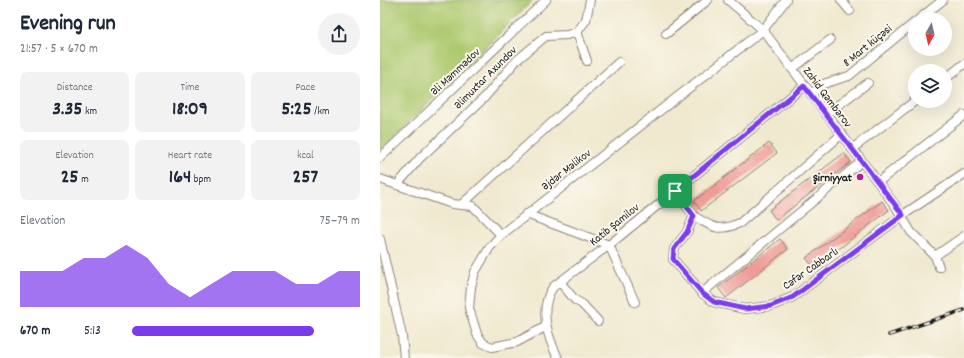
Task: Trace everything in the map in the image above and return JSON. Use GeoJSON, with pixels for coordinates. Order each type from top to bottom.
{"type":"FeatureCollection","features":[{"type":"Feature","properties":{"kind":"street","name":"Əli Məmmədov"},"geometry":{"type":"LineString","coordinates":[[380,158],[546,0]]}},
{"type":"Feature","properties":{"kind":"street"},"geometry":{"type":"LineString","coordinates":[[588,61],[577,32],[586,20],[590,0]]}},
{"type":"Feature","properties":{"kind":"street"},"geometry":{"type":"LineString","coordinates":[[666,34],[708,0]]}},
{"type":"Feature","properties":{"kind":"street","name":"Zahid Qəmbərov"},"geometry":{"type":"LineString","coordinates":[[728,0],[763,30],[903,215],[915,237],[935,256]]}},
{"type":"Feature","properties":{"kind":"street","name":"Əjdər Məlikov"},"geometry":{"type":"LineString","coordinates":[[545,327],[517,342],[492,347],[483,343],[477,334],[469,308],[471,287],[475,272],[490,248],[501,235],[526,214],[763,30],[786,0]]}},
{"type":"Feature","properties":{"kind":"street"},"geometry":{"type":"LineString","coordinates":[[840,0],[850,11]]}},
{"type":"Feature","properties":{"kind":"street"},"geometry":{"type":"LineString","coordinates":[[928,12],[943,0]]}},
{"type":"Feature","properties":{"kind":"street","name":"8 Mart küçəsi"},"geometry":{"type":"LineString","coordinates":[[811,94],[823,84],[849,76],[908,28]]}},
{"type":"Feature","properties":{"kind":"street","name":"Əlimuxtar Axundov"},"geometry":{"type":"LineString","coordinates":[[397,185],[420,158],[486,97],[516,61],[546,36],[567,35],[577,32]]}},
{"type":"Feature","properties":{"kind":"street"},"geometry":{"type":"LineString","coordinates":[[792,69],[830,40]]}},
{"type":"Feature","properties":{"kind":"street"},"geometry":{"type":"LineString","coordinates":[[461,205],[619,62]]}},
{"type":"Feature","properties":{"kind":"street"},"geometry":{"type":"LineString","coordinates":[[952,73],[964,64]]}},
{"type":"Feature","properties":{"kind":"street"},"geometry":{"type":"LineString","coordinates":[[826,114],[868,83]]}},
{"type":"Feature","properties":{"kind":"street","name":"Katib Şamilov"},"geometry":{"type":"LineString","coordinates":[[558,358],[545,327],[548,294],[560,282],[609,245],[804,86]]}},
{"type":"Feature","properties":{"kind":"street"},"geometry":{"type":"LineString","coordinates":[[852,148],[908,106]]}},
{"type":"Feature","properties":{"kind":"street"},"geometry":{"type":"LineString","coordinates":[[878,182],[964,115]]}},
{"type":"Feature","properties":{"kind":"street"},"geometry":{"type":"LineString","coordinates":[[675,191],[694,216],[714,228],[728,228],[740,223],[842,134]]}},
{"type":"Feature","properties":{"kind":"street"},"geometry":{"type":"LineString","coordinates":[[702,293],[862,161]]}},
{"type":"Feature","properties":{"kind":"street","name":"Cəfər Cabbarlı"},"geometry":{"type":"LineString","coordinates":[[694,216],[687,232],[674,249],[673,259],[702,293],[714,302],[745,309],[771,306],[793,297],[903,215],[964,174]]}},
{"type":"Feature","properties":{"kind":"street"},"geometry":{"type":"LineString","coordinates":[[380,179],[452,204],[473,206],[501,235]]}},
{"type":"Feature","properties":{"kind":"street"},"geometry":{"type":"LineString","coordinates":[[526,214],[609,245],[635,302]]}},
{"type":"Feature","properties":{"kind":"street"},"geometry":{"type":"LineString","coordinates":[[939,267],[935,256],[964,236]]}},
{"type":"Feature","properties":{"kind":"street"},"geometry":{"type":"LineString","coordinates":[[380,239],[384,274],[402,336],[404,358]]}},
{"type":"Feature","properties":{"kind":"street"},"geometry":{"type":"LineString","coordinates":[[560,282],[574,300],[582,304],[598,321]]}},
{"type":"Feature","properties":{"kind":"green space"},"geometry":{"type":"Polygon","coordinates":[[[380,0],[533,0],[380,151],[380,0]]]}},
{"type":"Feature","properties":{"kind":"building"},"geometry":{"type":"Polygon","coordinates":[[[769,143],[777,153],[701,211],[694,201],[769,143]]]}},
{"type":"Feature","properties":{"kind":"building"},"geometry":{"type":"Polygon","coordinates":[[[844,153],[851,162],[776,220],[769,210],[844,153]]]}},
{"type":"Feature","properties":{"kind":"building"},"geometry":{"type":"Polygon","coordinates":[[[882,201],[889,210],[814,268],[806,258],[882,201]]]}},
{"type":"Feature","properties":{"kind":"building"},"geometry":{"type":"Polygon","coordinates":[[[780,239],[788,249],[726,298],[718,288],[780,239]]]}},
{"type":"Feature","properties":{"kind":"railway"},"geometry":{"type":"LineString","coordinates":[[889,335],[964,310]]}},
{"type":"Feature","properties":{"kind":"place","name":"Şirniyyat"},"geometry":{"type":"Point","coordinates":[860,177]}},
{"type":"Feature","properties":{"kind":"route"},"geometry":{"type":"LineString","coordinates":[[804,86],[903,215],[793,297],[771,306],[745,309],[714,302],[702,293],[673,259],[674,249],[687,232],[694,216],[675,191],[804,86]]}}]}
